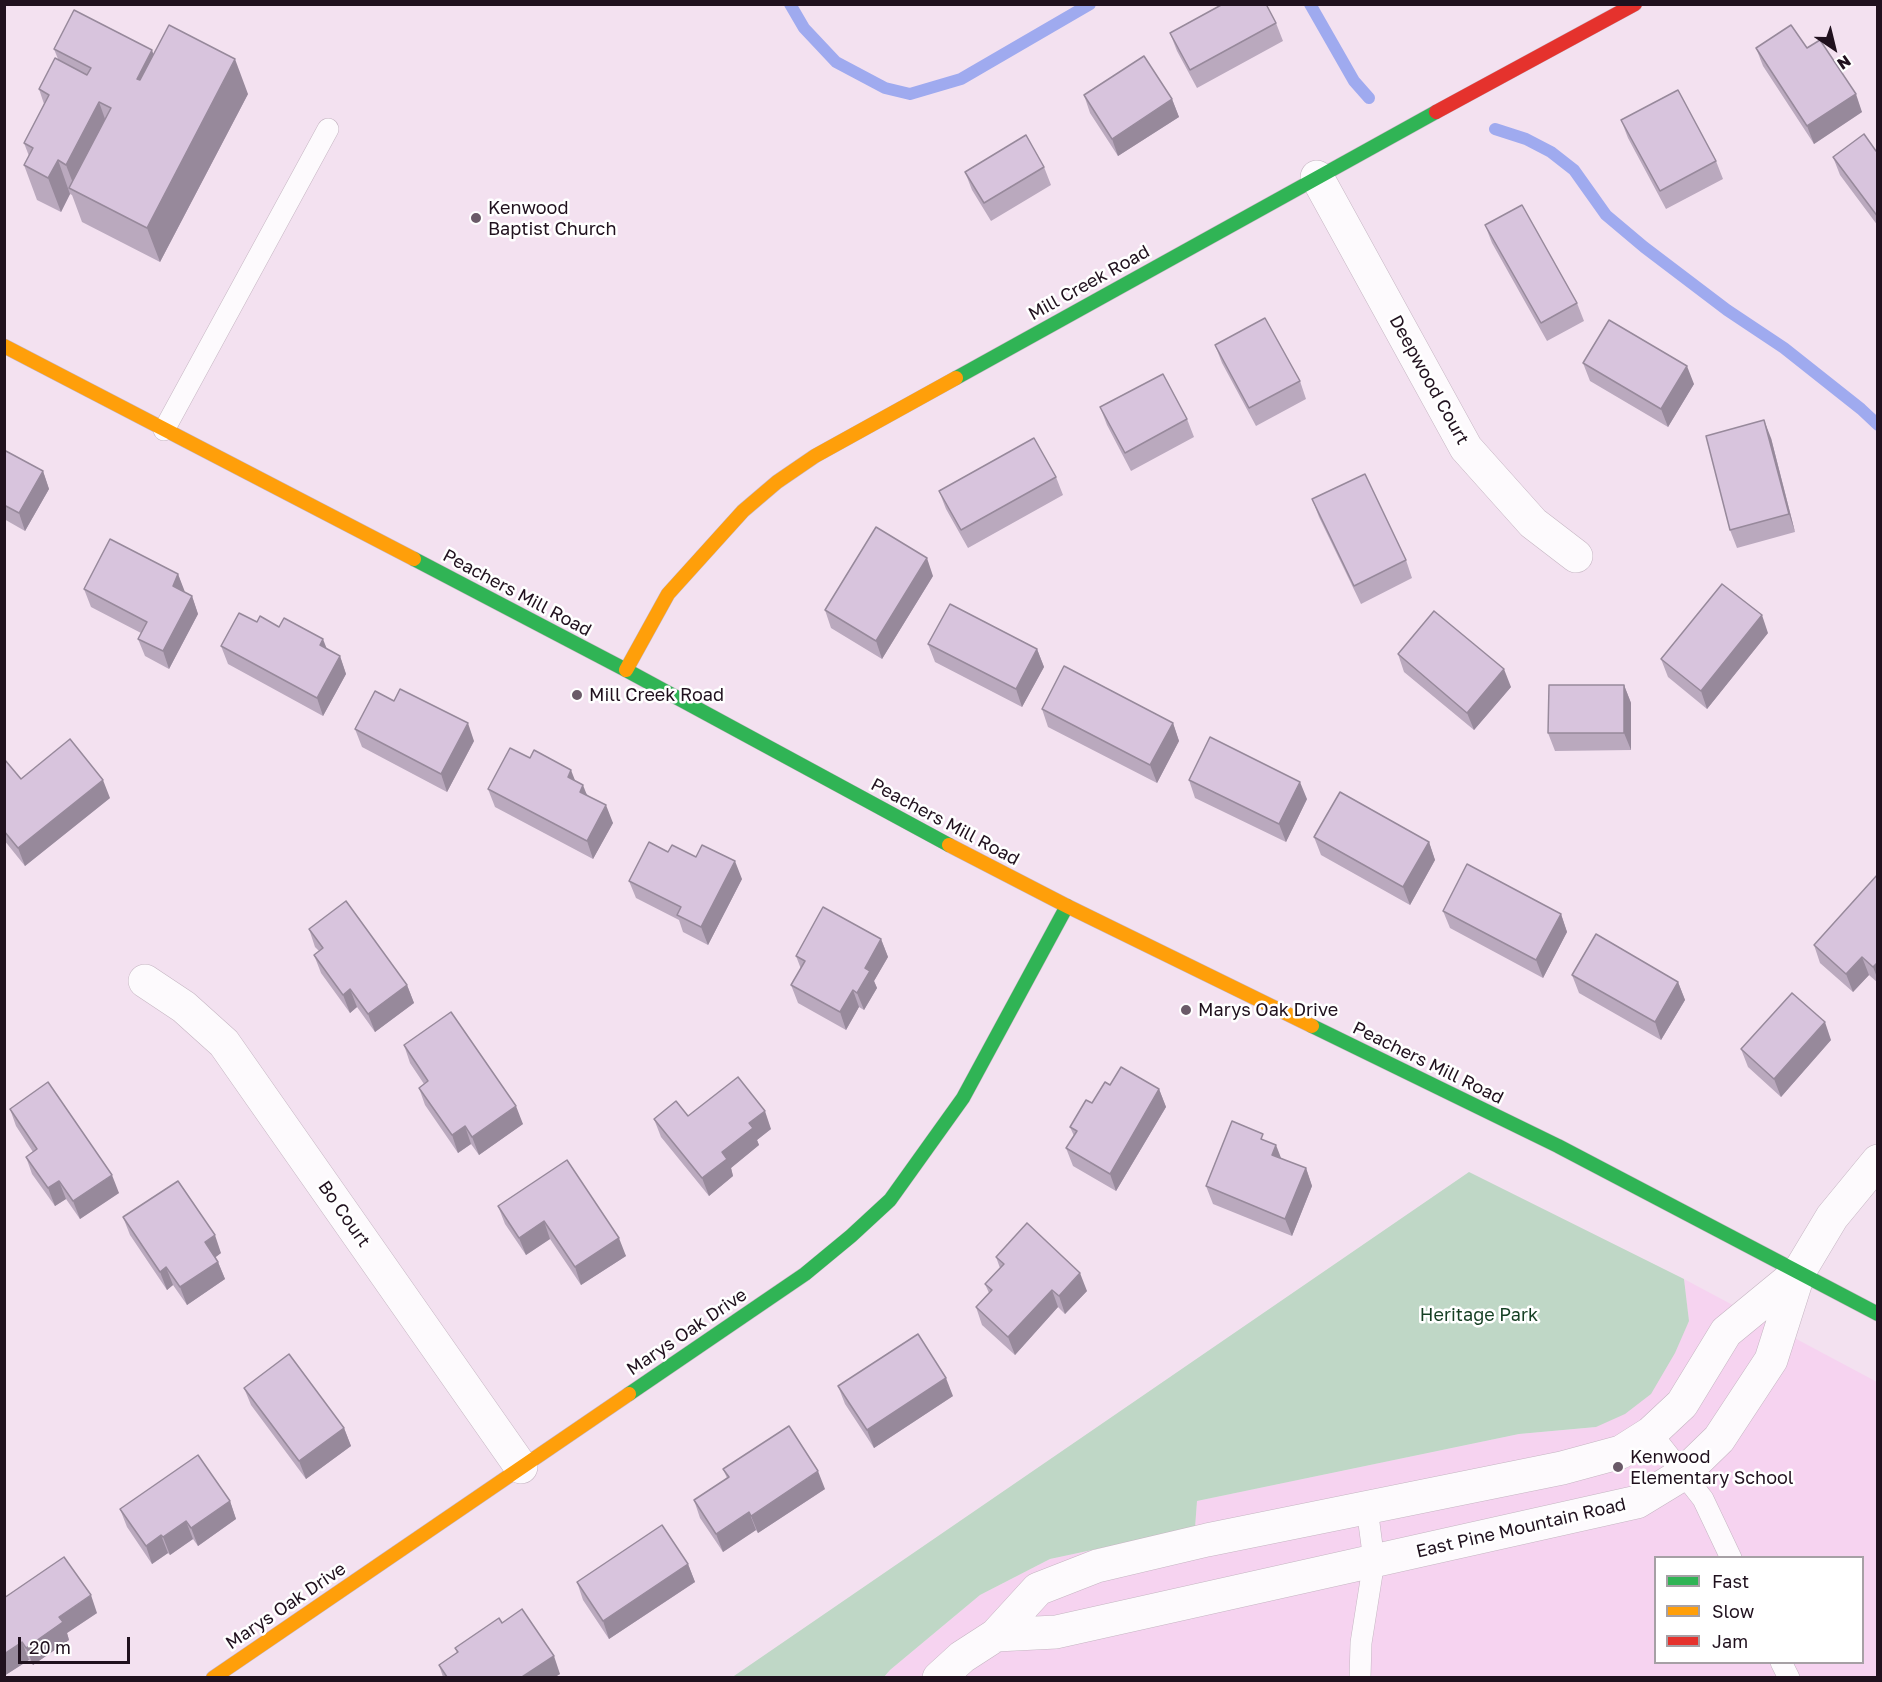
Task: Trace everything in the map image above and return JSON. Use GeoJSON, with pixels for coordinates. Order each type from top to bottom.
{"type":"FeatureCollection","features":[{"type":"Feature","properties":{"kind":"street","name":"Mill Creek Road"},"geometry":{"type":"LineString","coordinates":[[626,670],[668,594],[743,511],[777,482],[815,456],[1317,177],[1635,4]]}},
{"type":"Feature","properties":{"kind":"street","name":"Deepwood Court"},"geometry":{"type":"LineString","coordinates":[[1317,177],[1466,448],[1533,523],[1576,556]]}},
{"type":"Feature","properties":{"kind":"street","name":"Peachers Mill Road"},"geometry":{"type":"LineString","coordinates":[[4,346],[626,670],[951,846],[1067,906],[1547,1141],[1878,1314]]}},
{"type":"Feature","properties":{"kind":"street","name":"Marys Oak Drive"},"geometry":{"type":"LineString","coordinates":[[213,1677],[805,1274],[851,1236],[890,1200],[963,1098],[1067,906]]}},
{"type":"Feature","properties":{"kind":"street","name":"Bo Court"},"geometry":{"type":"LineString","coordinates":[[145,981],[184,1008],[224,1043],[521,1467]]}},
{"type":"Feature","properties":{"kind":"street"},"geometry":{"type":"LineString","coordinates":[[939,1677],[962,1657],[996,1635],[1038,1589],[1097,1566],[1207,1540],[1562,1468],[1621,1452],[1651,1433],[1682,1404],[1726,1332],[1798,1272],[1832,1217],[1878,1161]]}},
{"type":"Feature","properties":{"kind":"street","name":"East Pine Mountain Road"},"geometry":{"type":"LineString","coordinates":[[996,1635],[1056,1632],[1637,1502],[1683,1474],[1719,1439],[1771,1360],[1798,1272]]}},
{"type":"Feature","properties":{"kind":"lane"},"geometry":{"type":"LineString","coordinates":[[165,430],[328,129]]}},
{"type":"Feature","properties":{"kind":"lane"},"geometry":{"type":"LineString","coordinates":[[1651,1433],[1703,1499],[1731,1556]]}},
{"type":"Feature","properties":{"kind":"lane"},"geometry":{"type":"LineString","coordinates":[[1360,1677],[1361,1643],[1374,1561],[1367,1508]]}},
{"type":"Feature","properties":{"kind":"shaded area","name":"Kenwood Elementary School"},"geometry":{"type":"Polygon","coordinates":[[[1684,1279],[1877,1382],[1877,1677],[884,1678],[890,1670],[980,1595],[1050,1559],[1195,1528],[1197,1501],[1519,1434],[1596,1427],[1689,1322],[1684,1279]]]}},
{"type":"Feature","properties":{"kind":"green space","name":"Heritage Park"},"geometry":{"type":"Polygon","coordinates":[[[1469,1172],[1684,1279],[1689,1321],[1675,1353],[1651,1394],[1625,1414],[1596,1427],[1519,1434],[1197,1501],[1195,1528],[1050,1559],[980,1595],[884,1677],[731,1678],[1469,1172]]]}},
{"type":"Feature","properties":{"kind":"building"},"geometry":{"type":"Polygon","coordinates":[[[1223,4],[1266,4],[1276,23],[1190,70],[1170,33],[1223,4]]]}},
{"type":"Feature","properties":{"kind":"building"},"geometry":{"type":"Polygon","coordinates":[[[74,10],[152,50],[137,79],[140,80],[169,25],[235,59],[147,228],[69,188],[111,108],[99,102],[66,165],[58,160],[48,178],[24,165],[33,148],[24,143],[49,95],[39,89],[55,58],[87,75],[91,68],[54,49],[74,10]]]}},
{"type":"Feature","properties":{"kind":"building"},"geometry":{"type":"Polygon","coordinates":[[[1791,25],[1807,48],[1820,40],[1856,94],[1807,126],[1756,48],[1791,25]]]}},
{"type":"Feature","properties":{"kind":"building"},"geometry":{"type":"Polygon","coordinates":[[[1144,56],[1172,99],[1112,139],[1084,95],[1144,56]]]}},
{"type":"Feature","properties":{"kind":"building"},"geometry":{"type":"Polygon","coordinates":[[[1678,90],[1716,161],[1660,191],[1621,120],[1678,90]]]}},
{"type":"Feature","properties":{"kind":"building"},"geometry":{"type":"Polygon","coordinates":[[[1864,134],[1876,151],[1878,150],[1878,217],[1833,157],[1864,134]]]}},
{"type":"Feature","properties":{"kind":"building"},"geometry":{"type":"Polygon","coordinates":[[[1026,135],[1044,167],[984,203],[965,172],[1026,135]]]}},
{"type":"Feature","properties":{"kind":"building"},"geometry":{"type":"Polygon","coordinates":[[[1522,205],[1577,303],[1541,323],[1485,225],[1522,205]]]}},
{"type":"Feature","properties":{"kind":"building"},"geometry":{"type":"Polygon","coordinates":[[[1265,318],[1300,381],[1249,408],[1215,345],[1265,318]]]}},
{"type":"Feature","properties":{"kind":"building"},"geometry":{"type":"Polygon","coordinates":[[[1609,320],[1687,366],[1661,409],[1583,363],[1609,320]]]}},
{"type":"Feature","properties":{"kind":"building"},"geometry":{"type":"Polygon","coordinates":[[[1163,374],[1187,419],[1125,453],[1100,407],[1163,374]]]}},
{"type":"Feature","properties":{"kind":"building"},"geometry":{"type":"Polygon","coordinates":[[[1764,420],[1789,514],[1730,530],[1706,436],[1764,420]]]}},
{"type":"Feature","properties":{"kind":"building"},"geometry":{"type":"Polygon","coordinates":[[[1034,438],[1056,477],[961,530],[939,491],[1034,438]]]}},
{"type":"Feature","properties":{"kind":"building"},"geometry":{"type":"Polygon","coordinates":[[[4,450],[43,471],[19,513],[4,505],[4,450]]]}},
{"type":"Feature","properties":{"kind":"building"},"geometry":{"type":"Polygon","coordinates":[[[1365,474],[1406,560],[1354,586],[1312,499],[1365,474]]]}},
{"type":"Feature","properties":{"kind":"building"},"geometry":{"type":"Polygon","coordinates":[[[876,527],[927,558],[876,641],[825,610],[876,527]]]}},
{"type":"Feature","properties":{"kind":"building"},"geometry":{"type":"Polygon","coordinates":[[[110,539],[178,574],[173,586],[192,596],[163,651],[138,639],[147,622],[84,589],[110,539]]]}},
{"type":"Feature","properties":{"kind":"building"},"geometry":{"type":"Polygon","coordinates":[[[1722,584],[1762,615],[1701,691],[1661,659],[1722,584]]]}},
{"type":"Feature","properties":{"kind":"building"},"geometry":{"type":"Polygon","coordinates":[[[950,604],[1037,649],[1016,689],[928,644],[950,604]]]}},
{"type":"Feature","properties":{"kind":"building"},"geometry":{"type":"Polygon","coordinates":[[[1434,611],[1504,669],[1467,713],[1398,654],[1434,611]]]}},
{"type":"Feature","properties":{"kind":"building"},"geometry":{"type":"Polygon","coordinates":[[[239,613],[257,622],[260,616],[279,627],[284,618],[323,639],[320,645],[340,656],[317,698],[221,646],[239,613]]]}},
{"type":"Feature","properties":{"kind":"building"},"geometry":{"type":"Polygon","coordinates":[[[1064,666],[1173,723],[1150,765],[1042,709],[1064,666]]]}},
{"type":"Feature","properties":{"kind":"building"},"geometry":{"type":"Polygon","coordinates":[[[1549,685],[1624,685],[1624,733],[1548,733],[1549,685]]]}},
{"type":"Feature","properties":{"kind":"building"},"geometry":{"type":"Polygon","coordinates":[[[400,689],[468,723],[441,774],[355,729],[375,691],[394,701],[400,689]]]}},
{"type":"Feature","properties":{"kind":"building"},"geometry":{"type":"Polygon","coordinates":[[[1210,737],[1300,782],[1279,824],[1189,780],[1210,737]]]}},
{"type":"Feature","properties":{"kind":"building"},"geometry":{"type":"Polygon","coordinates":[[[70,739],[103,780],[18,848],[4,831],[4,761],[21,779],[70,739]]]}},
{"type":"Feature","properties":{"kind":"building"},"geometry":{"type":"Polygon","coordinates":[[[510,748],[530,758],[534,750],[571,770],[568,777],[583,785],[580,792],[606,805],[587,841],[488,789],[510,748]]]}},
{"type":"Feature","properties":{"kind":"building"},"geometry":{"type":"Polygon","coordinates":[[[1340,792],[1429,842],[1403,887],[1314,837],[1340,792]]]}},
{"type":"Feature","properties":{"kind":"building"},"geometry":{"type":"Polygon","coordinates":[[[649,842],[668,852],[672,845],[696,857],[702,845],[735,861],[701,927],[677,915],[681,907],[629,881],[649,842]]]}},
{"type":"Feature","properties":{"kind":"building"},"geometry":{"type":"Polygon","coordinates":[[[1467,864],[1561,914],[1536,960],[1443,911],[1467,864]]]}},
{"type":"Feature","properties":{"kind":"building"},"geometry":{"type":"Polygon","coordinates":[[[1878,874],[1878,962],[1873,967],[1862,957],[1846,974],[1814,945],[1878,874]]]}},
{"type":"Feature","properties":{"kind":"building"},"geometry":{"type":"Polygon","coordinates":[[[346,901],[407,985],[368,1014],[350,989],[343,995],[314,955],[323,948],[309,929],[346,901]]]}},
{"type":"Feature","properties":{"kind":"building"},"geometry":{"type":"Polygon","coordinates":[[[823,907],[881,939],[865,968],[870,971],[857,993],[853,990],[840,1012],[791,985],[805,961],[796,956],[823,907]]]}},
{"type":"Feature","properties":{"kind":"building"},"geometry":{"type":"Polygon","coordinates":[[[1596,934],[1678,982],[1655,1022],[1572,975],[1596,934]]]}},
{"type":"Feature","properties":{"kind":"building"},"geometry":{"type":"Polygon","coordinates":[[[1792,993],[1825,1022],[1774,1079],[1741,1049],[1792,993]]]}},
{"type":"Feature","properties":{"kind":"building"},"geometry":{"type":"Polygon","coordinates":[[[451,1012],[516,1106],[472,1137],[465,1126],[452,1135],[419,1088],[428,1081],[404,1045],[451,1012]]]}},
{"type":"Feature","properties":{"kind":"building"},"geometry":{"type":"Polygon","coordinates":[[[1121,1067],[1159,1089],[1110,1174],[1066,1148],[1077,1131],[1070,1127],[1086,1100],[1092,1103],[1105,1082],[1110,1085],[1121,1067]]]}},
{"type":"Feature","properties":{"kind":"building"},"geometry":{"type":"Polygon","coordinates":[[[738,1077],[765,1111],[749,1123],[753,1128],[722,1152],[727,1159],[702,1178],[654,1119],[676,1101],[688,1116],[738,1077]]]}},
{"type":"Feature","properties":{"kind":"building"},"geometry":{"type":"Polygon","coordinates":[[[48,1082],[112,1175],[73,1201],[59,1181],[48,1188],[26,1157],[37,1149],[10,1109],[48,1082]]]}},
{"type":"Feature","properties":{"kind":"building"},"geometry":{"type":"Polygon","coordinates":[[[1232,1121],[1263,1134],[1261,1139],[1276,1145],[1272,1155],[1306,1168],[1285,1219],[1206,1186],[1232,1121]]]}},
{"type":"Feature","properties":{"kind":"building"},"geometry":{"type":"Polygon","coordinates":[[[567,1160],[619,1238],[575,1267],[544,1221],[519,1238],[498,1206],[567,1160]]]}},
{"type":"Feature","properties":{"kind":"building"},"geometry":{"type":"Polygon","coordinates":[[[178,1181],[215,1235],[205,1242],[218,1262],[180,1287],[166,1267],[160,1272],[123,1217],[178,1181]]]}},
{"type":"Feature","properties":{"kind":"building"},"geometry":{"type":"Polygon","coordinates":[[[1027,1223],[1080,1273],[1059,1296],[1052,1290],[1008,1337],[976,1307],[992,1290],[985,1284],[1004,1264],[996,1257],[1027,1223]]]}},
{"type":"Feature","properties":{"kind":"building"},"geometry":{"type":"Polygon","coordinates":[[[918,1334],[946,1378],[867,1430],[838,1386],[918,1334]]]}},
{"type":"Feature","properties":{"kind":"building"},"geometry":{"type":"Polygon","coordinates":[[[289,1354],[344,1428],[299,1461],[244,1388],[289,1354]]]}},
{"type":"Feature","properties":{"kind":"building"},"geometry":{"type":"Polygon","coordinates":[[[789,1426],[818,1471],[751,1516],[749,1512],[716,1534],[694,1500],[729,1477],[723,1469],[789,1426]]]}},
{"type":"Feature","properties":{"kind":"building"},"geometry":{"type":"Polygon","coordinates":[[[198,1455],[230,1501],[191,1528],[186,1521],[146,1546],[120,1509],[198,1455]]]}},
{"type":"Feature","properties":{"kind":"building"},"geometry":{"type":"Polygon","coordinates":[[[662,1525],[688,1564],[603,1621],[577,1582],[662,1525]]]}},
{"type":"Feature","properties":{"kind":"building"},"geometry":{"type":"Polygon","coordinates":[[[64,1557],[91,1595],[59,1617],[63,1622],[26,1648],[22,1642],[4,1654],[4,1598],[64,1557]]]}},
{"type":"Feature","properties":{"kind":"building"},"geometry":{"type":"Polygon","coordinates":[[[522,1609],[554,1656],[522,1677],[447,1677],[439,1665],[458,1652],[455,1648],[499,1618],[502,1623],[522,1609]]]}},
{"type":"Feature","properties":{"kind":"waterway"},"geometry":{"type":"LineString","coordinates":[[790,4],[804,28],[836,62],[885,88],[910,94],[961,79],[1090,4]]}},
{"type":"Feature","properties":{"kind":"waterway"},"geometry":{"type":"LineString","coordinates":[[1310,4],[1354,81],[1369,98]]}},
{"type":"Feature","properties":{"kind":"waterway"},"geometry":{"type":"LineString","coordinates":[[1495,129],[1526,139],[1551,152],[1574,170],[1606,215],[1644,247],[1727,310],[1784,348],[1878,425]]}},
{"type":"Feature","properties":{"kind":"traffic: fast"},"geometry":{"type":"LineString","coordinates":[[956,378],[1436,112]]}},
{"type":"Feature","properties":{"kind":"traffic: fast"},"geometry":{"type":"LineString","coordinates":[[414,559],[626,670],[949,845]]}},
{"type":"Feature","properties":{"kind":"traffic: fast"},"geometry":{"type":"LineString","coordinates":[[629,1394],[805,1274],[890,1200],[963,1098],[1067,906]]}},
{"type":"Feature","properties":{"kind":"traffic: fast"},"geometry":{"type":"LineString","coordinates":[[1312,1026],[1558,1146],[1878,1314]]}},
{"type":"Feature","properties":{"kind":"traffic: slow"},"geometry":{"type":"LineString","coordinates":[[4,346],[414,559]]}},
{"type":"Feature","properties":{"kind":"traffic: slow"},"geometry":{"type":"LineString","coordinates":[[626,670],[668,594],[743,511],[777,482],[815,456],[956,378]]}},
{"type":"Feature","properties":{"kind":"traffic: slow"},"geometry":{"type":"LineString","coordinates":[[949,845],[1067,906],[1312,1026]]}},
{"type":"Feature","properties":{"kind":"traffic: slow"},"geometry":{"type":"LineString","coordinates":[[213,1678],[629,1394]]}},
{"type":"Feature","properties":{"kind":"traffic: jam"},"geometry":{"type":"LineString","coordinates":[[1436,112],[1635,4]]}},
{"type":"Feature","properties":{"kind":"place","name":"Kenwood Baptist Church"},"geometry":{"type":"Point","coordinates":[476,218]}},
{"type":"Feature","properties":{"kind":"place","name":"Mill Creek Road"},"geometry":{"type":"Point","coordinates":[577,695]}},
{"type":"Feature","properties":{"kind":"place","name":"Marys Oak Drive"},"geometry":{"type":"Point","coordinates":[1186,1010]}},
{"type":"Feature","properties":{"kind":"place","name":"Kenwood Elementary School"},"geometry":{"type":"Point","coordinates":[1618,1467]}}]}
